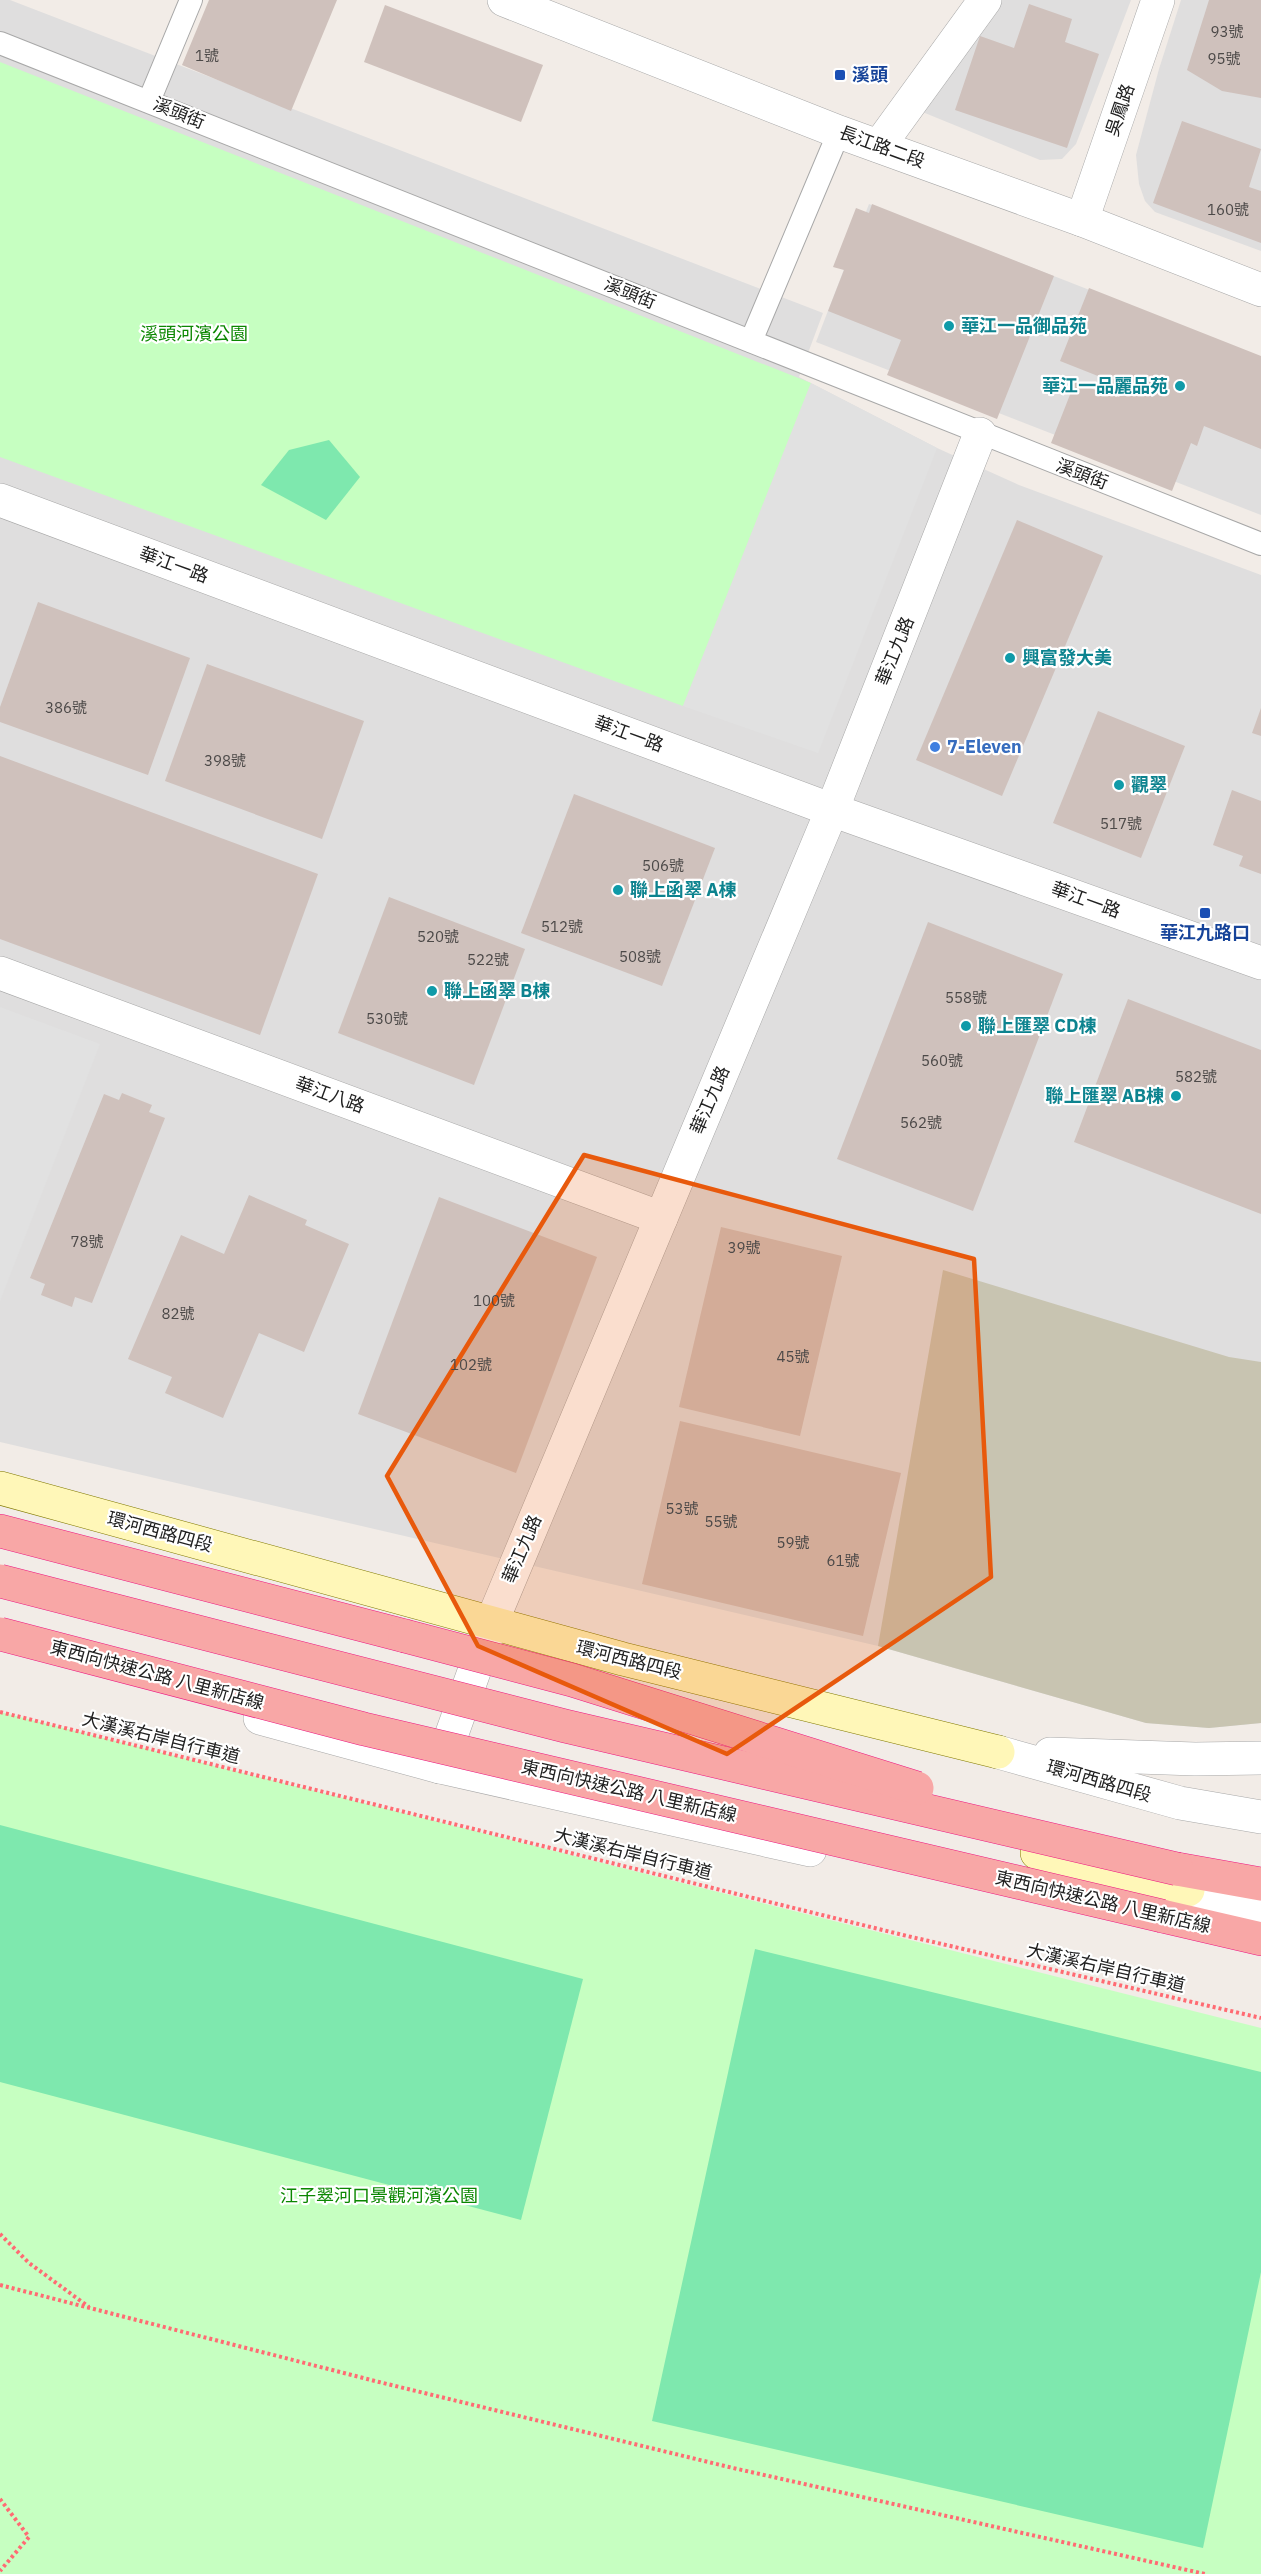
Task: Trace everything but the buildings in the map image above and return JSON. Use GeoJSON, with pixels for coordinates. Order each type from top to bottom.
{"type":"FeatureCollection","features":[{"type":"Feature","properties":{"kind":"highway"},"geometry":{"type":"LineString","coordinates":[[0,1531],[572,1680],[1182,1879]]}},
{"type":"Feature","properties":{"kind":"highway"},"geometry":{"type":"LineString","coordinates":[[0,1581],[554,1723],[1182,1879],[1261,1884]]}},
{"type":"Feature","properties":{"kind":"highway","name":"東西向快速公路 八里新店線"},"geometry":{"type":"LineString","coordinates":[[0,1634],[364,1729],[1261,1939]]}},
{"type":"Feature","properties":{"kind":"main road","name":"環河西路四段"},"geometry":{"type":"LineString","coordinates":[[0,1488],[623,1659],[998,1752]]}},
{"type":"Feature","properties":{"kind":"main road"},"geometry":{"type":"LineString","coordinates":[[0,1591],[461,1712],[1182,1879]]}},
{"type":"Feature","properties":{"kind":"street","name":"長江路二段"},"geometry":{"type":"LineString","coordinates":[[504,0],[839,132],[1082,220],[1261,290]]}},
{"type":"Feature","properties":{"kind":"street"},"geometry":{"type":"LineString","coordinates":[[879,146],[985,0]]}},
{"type":"Feature","properties":{"kind":"street","name":"吳鳳路"},"geometry":{"type":"LineString","coordinates":[[1082,220],[1158,0]]}},
{"type":"Feature","properties":{"kind":"street","name":"華江九路"},"geometry":{"type":"LineString","coordinates":[[440,1767],[491,1624],[832,810],[980,434]]}},
{"type":"Feature","properties":{"kind":"street","name":"華江一路"},"geometry":{"type":"LineString","coordinates":[[0,500],[832,810],[1261,963]]}},
{"type":"Feature","properties":{"kind":"street","name":"華江八路"},"geometry":{"type":"LineString","coordinates":[[0,973],[660,1218]]}},
{"type":"Feature","properties":{"kind":"street"},"geometry":{"type":"LineString","coordinates":[[0,1648],[440,1767],[1261,1951]]}},
{"type":"Feature","properties":{"kind":"street"},"geometry":{"type":"LineString","coordinates":[[998,1752],[1195,1759],[1261,1758]]}},
{"type":"Feature","properties":{"kind":"street","name":"環河西路四段"},"geometry":{"type":"LineString","coordinates":[[998,1752],[1180,1803],[1261,1817]]}},
{"type":"Feature","properties":{"kind":"street"},"geometry":{"type":"LineString","coordinates":[[1182,1879],[1261,1896]]}},
{"type":"Feature","properties":{"kind":"street"},"geometry":{"type":"LineString","coordinates":[[1182,1879],[1261,1918]]}},
{"type":"Feature","properties":{"kind":"lane"},"geometry":{"type":"LineString","coordinates":[[149,101],[191,0]]}},
{"type":"Feature","properties":{"kind":"lane","name":"溪頭街"},"geometry":{"type":"LineString","coordinates":[[0,43],[1261,544]]}},
{"type":"Feature","properties":{"kind":"lane"},"geometry":{"type":"LineString","coordinates":[[751,341],[839,132]]}},
{"type":"Feature","properties":{"kind":"path","name":"大漢溪右岸自行車道"},"geometry":{"type":"LineString","coordinates":[[0,1712],[903,1935],[1261,2018]]}},
{"type":"Feature","properties":{"kind":"path"},"geometry":{"type":"LineString","coordinates":[[0,2234],[29,2263],[92,2309]]}},
{"type":"Feature","properties":{"kind":"path"},"geometry":{"type":"LineString","coordinates":[[0,2285],[722,2465],[1205,2574]]}},
{"type":"Feature","properties":{"kind":"path"},"geometry":{"type":"LineString","coordinates":[[0,2499],[29,2537],[0,2571]]}},
{"type":"Feature","properties":{"kind":"highlighted area"},"geometry":{"type":"Polygon","coordinates":[[[584,1155],[974,1259],[991,1577],[727,1754],[478,1646],[387,1476],[584,1155]]]}},
{"type":"Feature","properties":{"kind":"shaded area"},"geometry":{"type":"Polygon","coordinates":[[[0,0],[10,0],[823,313],[799,377],[937,448],[1019,485],[1261,575],[1261,1723],[1209,1728],[1146,1723],[878,1646],[0,1442],[0,0]]]}},
{"type":"Feature","properties":{"kind":"shaded area"},"geometry":{"type":"Polygon","coordinates":[[[1002,0],[1131,0],[1076,144],[1062,159],[1040,160],[920,111],[1002,0]]]}},
{"type":"Feature","properties":{"kind":"shaded area"},"geometry":{"type":"Polygon","coordinates":[[[1181,0],[1261,0],[1261,251],[1155,212],[1145,201],[1139,184],[1136,155],[1159,69],[1181,0]]]}},
{"type":"Feature","properties":{"kind":"shaded area"},"geometry":{"type":"Polygon","coordinates":[[[869,204],[1261,357],[1261,515],[816,342],[869,204]]]}},
{"type":"Feature","properties":{"kind":"shaded area"},"geometry":{"type":"Polygon","coordinates":[[[811,383],[937,448],[818,753],[683,706],[811,383]]]}},
{"type":"Feature","properties":{"kind":"shaded area"},"geometry":{"type":"Polygon","coordinates":[[[0,1007],[100,1044],[0,1301],[0,1007]]]}},
{"type":"Feature","properties":{"kind":"shaded area"},"geometry":{"type":"Polygon","coordinates":[[[943,1270],[1229,1357],[1261,1362],[1261,1723],[1209,1728],[1146,1723],[878,1646],[943,1270]]]}},
{"type":"Feature","properties":{"kind":"green space","name":"溪頭河濱公園"},"geometry":{"type":"Polygon","coordinates":[[[0,62],[811,383],[683,706],[0,457],[0,62]]]}},
{"type":"Feature","properties":{"kind":"green space"},"geometry":{"type":"Polygon","coordinates":[[[329,440],[360,477],[326,520],[261,485],[289,450],[329,440]]]}},
{"type":"Feature","properties":{"kind":"green space","name":"江子翠河口景觀河濱公園"},"geometry":{"type":"Polygon","coordinates":[[[0,1712],[1261,2028],[1261,2574],[0,2574],[0,1712]]]}},
{"type":"Feature","properties":{"kind":"green space"},"geometry":{"type":"Polygon","coordinates":[[[0,1825],[583,1979],[521,2220],[0,2082],[0,1825]]]}},
{"type":"Feature","properties":{"kind":"green space"},"geometry":{"type":"Polygon","coordinates":[[[755,1949],[1261,2072],[1261,2272],[1203,2548],[652,2421],[755,1949]]]}},
{"type":"Feature","properties":{"kind":"place","name":"溪頭"},"geometry":{"type":"Point","coordinates":[840,75]}},
{"type":"Feature","properties":{"kind":"place","name":"華江一品御品苑"},"geometry":{"type":"Point","coordinates":[949,326]}},
{"type":"Feature","properties":{"kind":"place","name":"華江一品麗品苑"},"geometry":{"type":"Point","coordinates":[1180,386]}},
{"type":"Feature","properties":{"kind":"place","name":"興富發大美"},"geometry":{"type":"Point","coordinates":[1010,658]}},
{"type":"Feature","properties":{"kind":"place","name":"7-Eleven"},"geometry":{"type":"Point","coordinates":[935,747]}},
{"type":"Feature","properties":{"kind":"place","name":"觀翠"},"geometry":{"type":"Point","coordinates":[1119,785]}},
{"type":"Feature","properties":{"kind":"place","name":"聯上函翠 A棟"},"geometry":{"type":"Point","coordinates":[618,890]}},
{"type":"Feature","properties":{"kind":"place","name":"華江九路口"},"geometry":{"type":"Point","coordinates":[1205,913]}},
{"type":"Feature","properties":{"kind":"place","name":"聯上函翠 B棟"},"geometry":{"type":"Point","coordinates":[432,991]}},
{"type":"Feature","properties":{"kind":"place","name":"聯上匯翠 CD棟"},"geometry":{"type":"Point","coordinates":[966,1026]}},
{"type":"Feature","properties":{"kind":"place","name":"聯上匯翠 AB棟"},"geometry":{"type":"Point","coordinates":[1176,1096]}}]}
